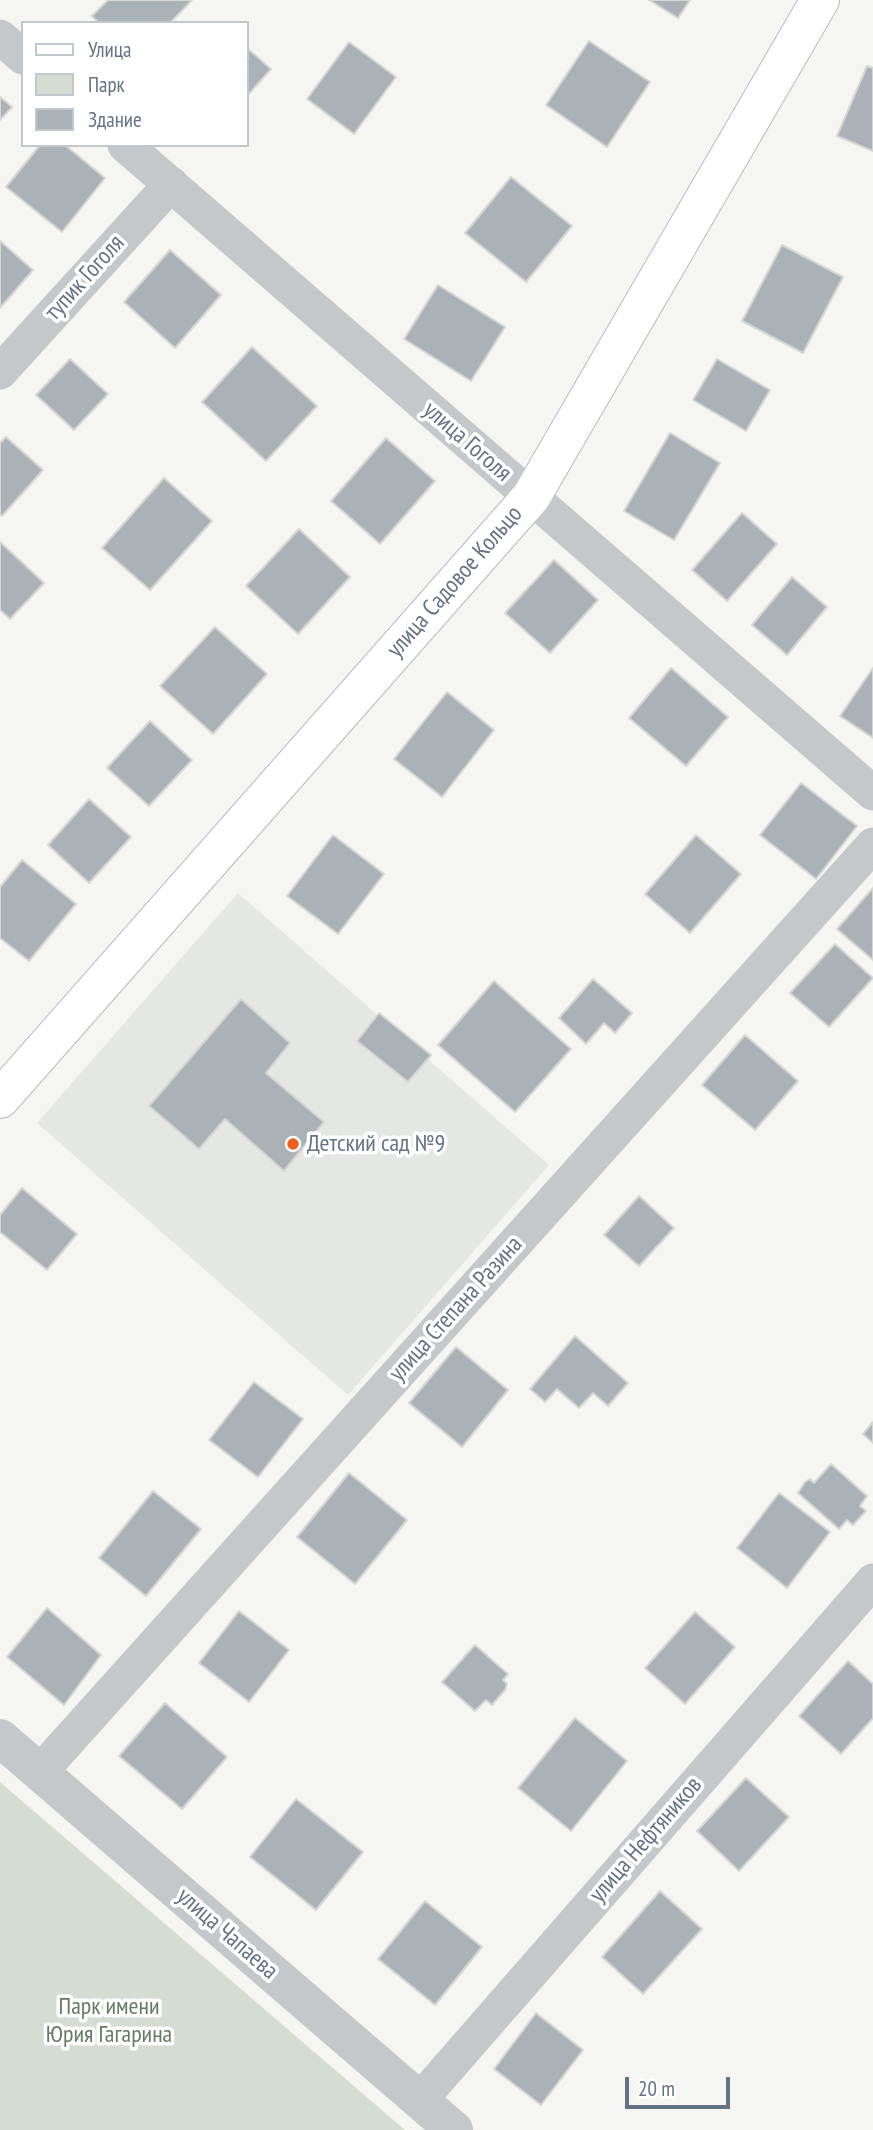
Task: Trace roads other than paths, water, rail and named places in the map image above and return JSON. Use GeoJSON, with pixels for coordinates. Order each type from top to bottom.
{"type":"FeatureCollection","features":[{"type":"Feature","properties":{"kind":"main road","name":"улица Садовое Кольцо"},"geometry":{"type":"LineString","coordinates":[[0,1099],[531,497],[820,0]]}},
{"type":"Feature","properties":{"kind":"street"},"geometry":{"type":"LineString","coordinates":[[0,37],[21,55]]}},
{"type":"Feature","properties":{"kind":"street","name":"улица Гоголя"},"geometry":{"type":"LineString","coordinates":[[127,147],[873,793]]}},
{"type":"Feature","properties":{"kind":"street","name":"тупик Гоголя"},"geometry":{"type":"LineString","coordinates":[[0,372],[171,184]]}},
{"type":"Feature","properties":{"kind":"street","name":"улица Степана Разина"},"geometry":{"type":"LineString","coordinates":[[40,1772],[873,845]]}},
{"type":"Feature","properties":{"kind":"street","name":"улица Нефтяников"},"geometry":{"type":"LineString","coordinates":[[420,2099],[873,1581]]}},
{"type":"Feature","properties":{"kind":"street","name":"улица Чапаева"},"geometry":{"type":"LineString","coordinates":[[0,1738],[454,2130]]}},
{"type":"Feature","properties":{"kind":"place","name":"Детский сад №9"},"geometry":{"type":"Point","coordinates":[293,1144]}},
{"type":"Feature","properties":{"kind":"park label","name":"Парк имени Юрия Гагарина"},"geometry":{"type":"Point","coordinates":[109,2021]}}]}
